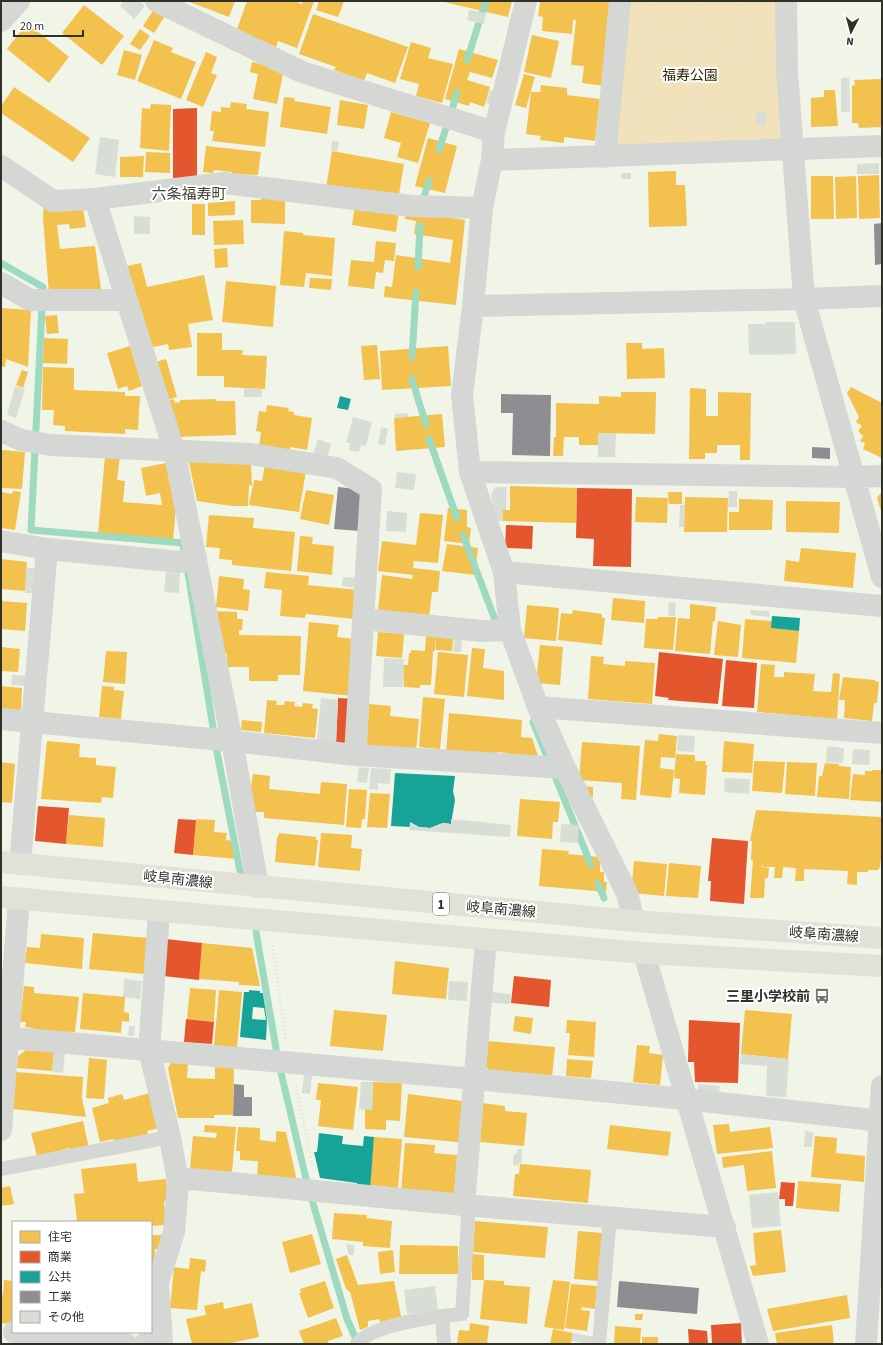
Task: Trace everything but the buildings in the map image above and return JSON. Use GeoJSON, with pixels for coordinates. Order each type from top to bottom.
{"type":"FeatureCollection","features":[{"type":"Feature","properties":{"kind":"main road","name":"岐阜南濃線"},"geometry":{"type":"LineString","coordinates":[[10,863],[634,921],[882,938]]}},
{"type":"Feature","properties":{"kind":"main road","name":"岐阜南濃線"},"geometry":{"type":"LineString","coordinates":[[10,898],[644,953],[882,966]]}},
{"type":"Feature","properties":{"kind":"street"},"geometry":{"type":"LineString","coordinates":[[1,20],[18,1]]}},
{"type":"Feature","properties":{"kind":"street"},"geometry":{"type":"LineString","coordinates":[[156,1],[302,72],[494,132]]}},
{"type":"Feature","properties":{"kind":"street"},"geometry":{"type":"LineString","coordinates":[[526,1],[494,132],[492,160],[482,208],[473,306],[462,395],[470,472],[504,572],[510,630],[538,707],[565,768],[627,893],[634,921]]}},
{"type":"Feature","properties":{"kind":"street"},"geometry":{"type":"LineString","coordinates":[[605,157],[620,1]]}},
{"type":"Feature","properties":{"kind":"street"},"geometry":{"type":"LineString","coordinates":[[786,1],[787,71],[791,148],[804,299],[882,578]]}},
{"type":"Feature","properties":{"kind":"street"},"geometry":{"type":"LineString","coordinates":[[492,160],[692,154],[791,148],[882,146]]}},
{"type":"Feature","properties":{"kind":"street"},"geometry":{"type":"LineString","coordinates":[[1,166],[53,201],[95,199],[224,183],[412,206],[482,208]]}},
{"type":"Feature","properties":{"kind":"street"},"geometry":{"type":"LineString","coordinates":[[95,199],[174,450],[232,741],[258,887]]}},
{"type":"Feature","properties":{"kind":"street"},"geometry":{"type":"LineString","coordinates":[[1,283],[30,300],[126,300]]}},
{"type":"Feature","properties":{"kind":"street"},"geometry":{"type":"LineString","coordinates":[[473,306],[882,296]]}},
{"type":"Feature","properties":{"kind":"street"},"geometry":{"type":"LineString","coordinates":[[1,431],[21,440],[52,445],[251,454],[337,468],[371,489],[355,755]]}},
{"type":"Feature","properties":{"kind":"street"},"geometry":{"type":"LineString","coordinates":[[470,472],[854,477],[882,476]]}},
{"type":"Feature","properties":{"kind":"street"},"geometry":{"type":"LineString","coordinates":[[1,541],[48,549],[180,562],[196,558]]}},
{"type":"Feature","properties":{"kind":"street"},"geometry":{"type":"LineString","coordinates":[[10,863],[33,722],[48,549]]}},
{"type":"Feature","properties":{"kind":"street"},"geometry":{"type":"LineString","coordinates":[[504,572],[882,606]]}},
{"type":"Feature","properties":{"kind":"street"},"geometry":{"type":"LineString","coordinates":[[363,619],[482,631],[510,630]]}},
{"type":"Feature","properties":{"kind":"street"},"geometry":{"type":"LineString","coordinates":[[538,707],[882,733]]}},
{"type":"Feature","properties":{"kind":"street"},"geometry":{"type":"LineString","coordinates":[[1,719],[232,741],[355,755],[565,768]]}},
{"type":"Feature","properties":{"kind":"street"},"geometry":{"type":"LineString","coordinates":[[1,1130],[10,898]]}},
{"type":"Feature","properties":{"kind":"street"},"geometry":{"type":"LineString","coordinates":[[157,1343],[158,1282],[174,1232],[178,1182],[170,1137],[149,1050],[159,912]]}},
{"type":"Feature","properties":{"kind":"street"},"geometry":{"type":"LineString","coordinates":[[464,1205],[486,940]]}},
{"type":"Feature","properties":{"kind":"street"},"geometry":{"type":"LineString","coordinates":[[644,953],[685,1099],[758,1344]]}},
{"type":"Feature","properties":{"kind":"street"},"geometry":{"type":"LineString","coordinates":[[5,1037],[475,1078],[685,1099],[881,1121]]}},
{"type":"Feature","properties":{"kind":"street"},"geometry":{"type":"LineString","coordinates":[[866,1344],[875,1306],[882,1086]]}},
{"type":"Feature","properties":{"kind":"street"},"geometry":{"type":"LineString","coordinates":[[178,1182],[190,1178],[464,1205],[610,1216],[724,1227]]}},
{"type":"Feature","properties":{"kind":"street"},"geometry":{"type":"LineString","coordinates":[[1,1331],[12,1332]]}},
{"type":"Feature","properties":{"kind":"street"},"geometry":{"type":"LineString","coordinates":[[23,1333],[126,1344]]}},
{"type":"Feature","properties":{"kind":"lane"},"geometry":{"type":"LineString","coordinates":[[1,1169],[170,1137]]}},
{"type":"Feature","properties":{"kind":"lane"},"geometry":{"type":"LineString","coordinates":[[357,1344],[362,1337],[395,1325],[442,1316],[462,1314],[468,1218],[464,1205]]}},
{"type":"Feature","properties":{"kind":"lane"},"geometry":{"type":"LineString","coordinates":[[599,1344],[610,1216]]}},
{"type":"Feature","properties":{"kind":"lane"},"geometry":{"type":"LineString","coordinates":[[442,1316],[444,1344]]}},
{"type":"Feature","properties":{"kind":"path"},"geometry":{"type":"LineString","coordinates":[[642,28],[655,1]]}},
{"type":"Feature","properties":{"kind":"path"},"geometry":{"type":"LineString","coordinates":[[692,154],[691,118],[700,1]]}},
{"type":"Feature","properties":{"kind":"path"},"geometry":{"type":"LineString","coordinates":[[653,30],[634,122],[736,116],[738,1]]}},
{"type":"Feature","properties":{"kind":"path"},"geometry":{"type":"LineString","coordinates":[[638,21],[642,28],[697,40],[787,71]]}},
{"type":"Feature","properties":{"kind":"green space","name":"福寿公園"},"geometry":{"type":"Polygon","coordinates":[[[624,1],[784,1],[786,143],[609,153],[624,1]]]}},
{"type":"Feature","properties":{"kind":"waterway"},"geometry":{"type":"LineString","coordinates":[[467,60],[486,1]]}},
{"type":"Feature","properties":{"kind":"waterway"},"geometry":{"type":"LineString","coordinates":[[439,150],[457,93]]}},
{"type":"Feature","properties":{"kind":"waterway"},"geometry":{"type":"LineString","coordinates":[[422,203],[429,181]]}},
{"type":"Feature","properties":{"kind":"waterway"},"geometry":{"type":"LineString","coordinates":[[418,267],[420,226]]}},
{"type":"Feature","properties":{"kind":"waterway"},"geometry":{"type":"LineString","coordinates":[[1,263],[43,287],[31,530],[183,543],[184,551]]}},
{"type":"Feature","properties":{"kind":"waterway"},"geometry":{"type":"LineString","coordinates":[[412,357],[416,292]]}},
{"type":"Feature","properties":{"kind":"waterway"},"geometry":{"type":"LineString","coordinates":[[412,379],[426,425]]}},
{"type":"Feature","properties":{"kind":"waterway"},"geometry":{"type":"LineString","coordinates":[[429,439],[457,518]]}},
{"type":"Feature","properties":{"kind":"waterway"},"geometry":{"type":"LineString","coordinates":[[463,535],[498,628]]}},
{"type":"Feature","properties":{"kind":"waterway"},"geometry":{"type":"LineString","coordinates":[[188,573],[217,752],[241,876]]}},
{"type":"Feature","properties":{"kind":"waterway"},"geometry":{"type":"LineString","coordinates":[[533,722],[591,865]]}},
{"type":"Feature","properties":{"kind":"waterway"},"geometry":{"type":"LineString","coordinates":[[598,884],[604,898]]}},
{"type":"Feature","properties":{"kind":"waterway"},"geometry":{"type":"LineString","coordinates":[[256,932],[278,1060],[307,1183],[347,1319],[358,1344]]}},
{"type":"Feature","properties":{"kind":"place","name":"三里小学校前"},"geometry":{"type":"Point","coordinates":[822,996]}},
{"type":"Feature","properties":{"kind":"district","name":"六条福寿町"},"geometry":{"type":"Point","coordinates":[189,194]}}]}
